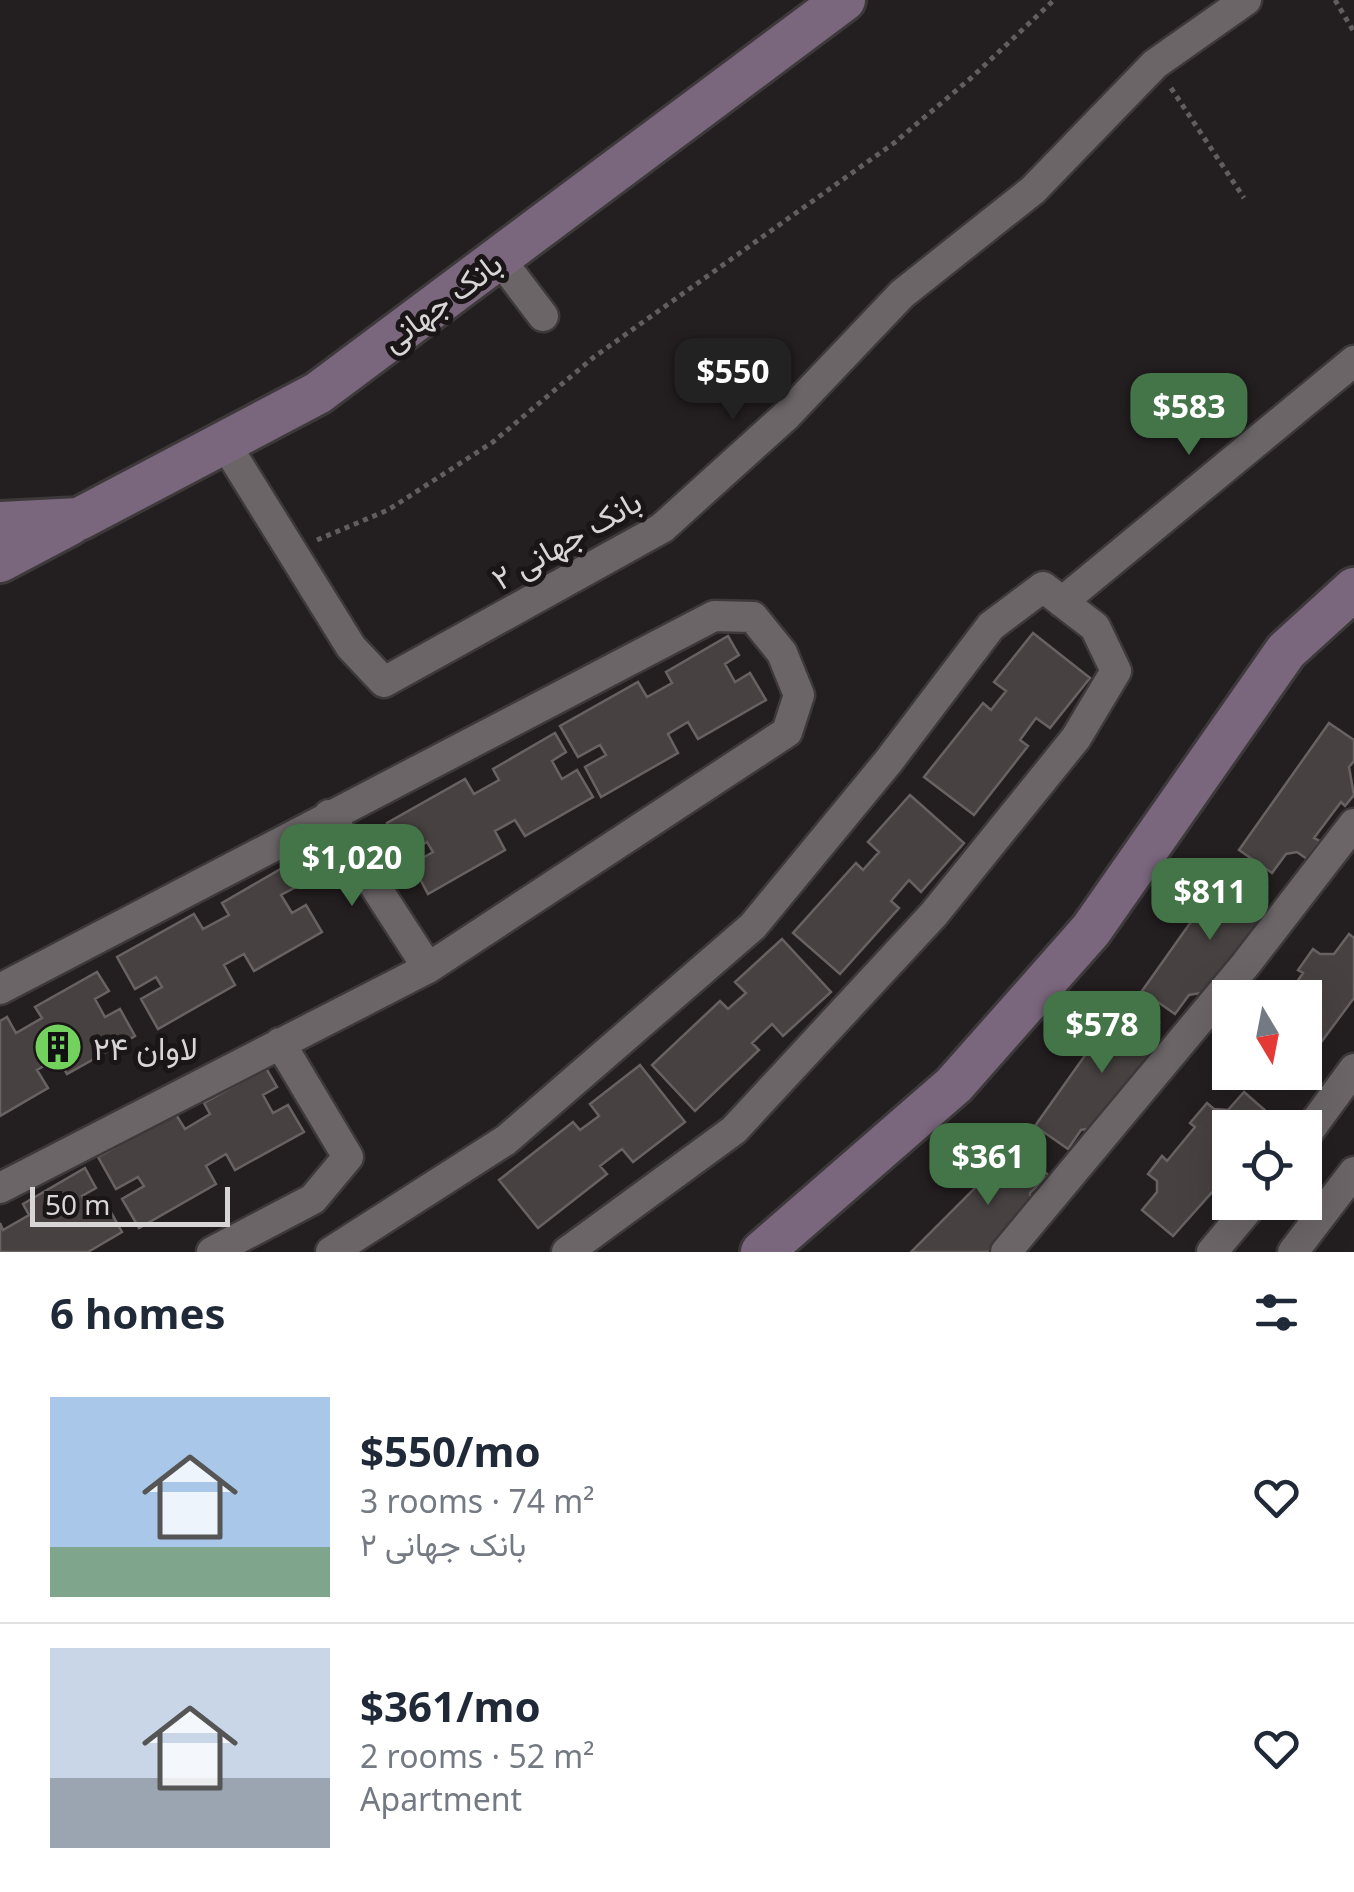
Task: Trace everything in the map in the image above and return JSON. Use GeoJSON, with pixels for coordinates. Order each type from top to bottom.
{"type":"FeatureCollection","features":[{"type":"Feature","properties":{"kind":"street","name":"بانک جهانی"},"geometry":{"type":"LineString","coordinates":[[0,522],[79,520],[318,394],[844,0]]}},
{"type":"Feature","properties":{"kind":"street","name":"بانک جهانی ۲"},"geometry":{"type":"LineString","coordinates":[[224,442],[350,647],[384,682],[662,528],[787,415],[902,294],[1032,190],[1156,64],[1246,0]]}},
{"type":"Feature","properties":{"kind":"street"},"geometry":{"type":"LineString","coordinates":[[499,258],[543,316]]}},
{"type":"Feature","properties":{"kind":"street"},"geometry":{"type":"LineString","coordinates":[[1062,602],[1354,361]]}},
{"type":"Feature","properties":{"kind":"street"},"geometry":{"type":"LineString","coordinates":[[0,561],[79,520]]}},
{"type":"Feature","properties":{"kind":"street"},"geometry":{"type":"LineString","coordinates":[[351,1247],[506,1140],[753,926],[888,762],[992,626],[1043,587],[1095,627],[1116,671],[1076,738],[934,914],[734,1130],[567,1252]]}},
{"type":"Feature","properties":{"kind":"street"},"geometry":{"type":"LineString","coordinates":[[762,1252],[967,1071],[1092,930],[1286,651],[1354,589]]}},
{"type":"Feature","properties":{"kind":"street"},"geometry":{"type":"LineString","coordinates":[[0,989],[714,616],[753,617],[782,653],[799,695],[786,732],[428,968],[0,1188]]}},
{"type":"Feature","properties":{"kind":"street"},"geometry":{"type":"LineString","coordinates":[[329,815],[428,968]]}},
{"type":"Feature","properties":{"kind":"street"},"geometry":{"type":"LineString","coordinates":[[1006,1252],[1246,964],[1354,824]]}},
{"type":"Feature","properties":{"kind":"street"},"geometry":{"type":"LineString","coordinates":[[212,1252],[313,1199],[348,1157],[280,1044]]}},
{"type":"Feature","properties":{"kind":"street"},"geometry":{"type":"LineString","coordinates":[[1322,1113],[1354,1070]]}},
{"type":"Feature","properties":{"kind":"street"},"geometry":{"type":"LineString","coordinates":[[1293,1252],[1354,1172]]}},
{"type":"Feature","properties":{"kind":"street"},"geometry":{"type":"LineString","coordinates":[[1212,1252],[1239,1220]]}},
{"type":"Feature","properties":{"kind":"path"},"geometry":{"type":"LineString","coordinates":[[292,551],[388,510],[492,442],[594,357],[894,143],[1054,0]]}},
{"type":"Feature","properties":{"kind":"path"},"geometry":{"type":"LineString","coordinates":[[1335,0],[1354,32]]}},
{"type":"Feature","properties":{"kind":"path"},"geometry":{"type":"LineString","coordinates":[[1156,64],[1244,198]]}},
{"type":"Feature","properties":{"kind":"building"},"geometry":{"type":"Polygon","coordinates":[[[1033,633],[1090,678],[1050,728],[1036,718],[1020,740],[1028,746],[974,815],[924,777],[983,703],[991,710],[1006,691],[994,682],[1033,633]]]}},
{"type":"Feature","properties":{"kind":"building"},"geometry":{"type":"Polygon","coordinates":[[[728,636],[739,655],[725,664],[735,682],[750,673],[766,700],[698,739],[688,722],[668,734],[678,753],[601,797],[585,767],[606,755],[600,745],[578,757],[560,726],[638,682],[647,697],[672,683],[666,672],[728,636]]]}},
{"type":"Feature","properties":{"kind":"building"},"geometry":{"type":"Polygon","coordinates":[[[1329,723],[1354,740],[1354,761],[1349,767],[1354,795],[1345,806],[1341,802],[1314,838],[1320,841],[1307,859],[1297,852],[1286,854],[1272,873],[1239,850],[1329,723]]]}},
{"type":"Feature","properties":{"kind":"building"},"geometry":{"type":"Polygon","coordinates":[[[555,733],[566,752],[552,761],[562,779],[577,770],[593,797],[525,836],[515,820],[495,831],[505,850],[428,894],[412,864],[433,852],[427,842],[405,855],[387,823],[465,779],[474,794],[499,780],[493,769],[555,733]]]}},
{"type":"Feature","properties":{"kind":"building"},"geometry":{"type":"Polygon","coordinates":[[[910,795],[964,843],[921,892],[909,880],[891,901],[899,908],[840,974],[793,933],[856,863],[863,870],[879,852],[868,842],[910,795]]]}},
{"type":"Feature","properties":{"kind":"building"},"geometry":{"type":"Polygon","coordinates":[[[1232,864],[1267,888],[1253,908],[1257,921],[1264,927],[1225,980],[1212,980],[1210,1000],[1200,993],[1189,995],[1175,1014],[1142,991],[1232,864]]]}},
{"type":"Feature","properties":{"kind":"building"},"geometry":{"type":"Polygon","coordinates":[[[284,867],[296,887],[281,895],[292,913],[306,905],[322,932],[254,971],[244,954],[224,965],[235,985],[158,1029],[141,999],[162,987],[156,977],[135,989],[117,957],[194,914],[203,929],[229,915],[222,903],[284,867]]]}},
{"type":"Feature","properties":{"kind":"building"},"geometry":{"type":"Polygon","coordinates":[[[1349,934],[1354,938],[1354,998],[1322,1041],[1322,980],[1298,980],[1303,973],[1298,970],[1313,949],[1320,954],[1334,954],[1349,934]]]}},
{"type":"Feature","properties":{"kind":"building"},"geometry":{"type":"Polygon","coordinates":[[[782,939],[831,992],[783,1036],[772,1024],[752,1043],[759,1050],[695,1111],[652,1065],[720,1001],[728,1009],[746,993],[735,982],[782,939]]]}},
{"type":"Feature","properties":{"kind":"building","name":"لاوان ۲۴"},"geometry":{"type":"Polygon","coordinates":[[[97,972],[109,991],[95,999],[105,1017],[120,1009],[135,1036],[67,1074],[58,1058],[37,1070],[48,1088],[0,1116],[0,1021],[7,1017],[16,1033],[42,1018],[35,1007],[97,972]]]}},
{"type":"Feature","properties":{"kind":"building"},"geometry":{"type":"Polygon","coordinates":[[[1125,999],[1159,1023],[1145,1043],[1149,1056],[1156,1061],[1092,1128],[1081,1130],[1068,1149],[1035,1126],[1125,999]]]}},
{"type":"Feature","properties":{"kind":"building"},"geometry":{"type":"Polygon","coordinates":[[[640,1065],[685,1122],[633,1162],[622,1149],[600,1166],[607,1174],[538,1228],[499,1180],[573,1122],[580,1130],[599,1116],[590,1104],[640,1065]]]}},
{"type":"Feature","properties":{"kind":"building"},"geometry":{"type":"Polygon","coordinates":[[[266,1068],[277,1087],[263,1095],[273,1113],[288,1105],[304,1132],[235,1170],[226,1154],[206,1166],[216,1184],[139,1228],[122,1199],[144,1186],[138,1177],[116,1189],[98,1157],[175,1113],[185,1129],[210,1114],[204,1103],[266,1068]]]}},
{"type":"Feature","properties":{"kind":"building"},"geometry":{"type":"Polygon","coordinates":[[[1244,1092],[1265,1110],[1228,1110],[1244,1092]]]}},
{"type":"Feature","properties":{"kind":"building"},"geometry":{"type":"Polygon","coordinates":[[[1207,1103],[1214,1109],[1228,1110],[1212,1110],[1212,1192],[1173,1236],[1142,1210],[1157,1192],[1157,1181],[1148,1174],[1162,1156],[1167,1161],[1195,1127],[1190,1123],[1207,1103]]]}},
{"type":"Feature","properties":{"kind":"building"},"geometry":{"type":"Polygon","coordinates":[[[1018,1145],[1048,1175],[1030,1193],[1032,1206],[1015,1226],[988,1252],[911,1252],[1018,1145]]]}},
{"type":"Feature","properties":{"kind":"building"},"geometry":{"type":"Polygon","coordinates":[[[85,1168],[96,1188],[82,1196],[93,1214],[107,1205],[122,1232],[88,1252],[0,1252],[0,1223],[3,1230],[29,1215],[23,1204],[85,1168]]]}},
{"type":"Feature","properties":{"kind":"place","name":"لاوان ۲۴"},"geometry":{"type":"Point","coordinates":[58,1047]}}]}
